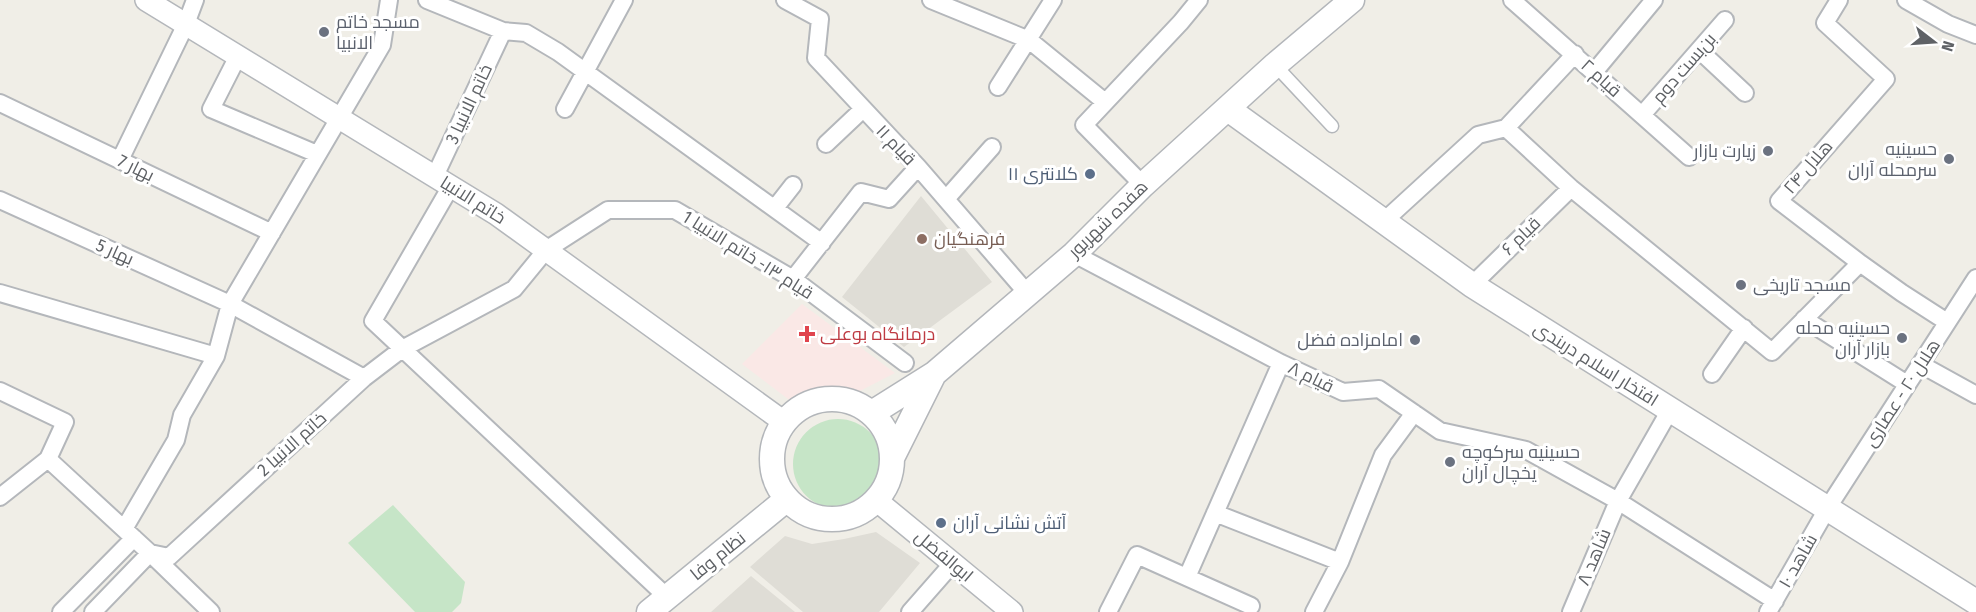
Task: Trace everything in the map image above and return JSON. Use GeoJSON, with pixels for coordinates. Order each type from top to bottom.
{"type":"FeatureCollection","features":[{"type":"Feature","properties":{"kind":"main road","name":"هفده شهریور"},"geometry":{"type":"LineString","coordinates":[[892,458],[934,374],[1074,254],[1143,184],[1351,0]]}},
{"type":"Feature","properties":{"kind":"main road","name":"افتخار اسلام دربندی"},"geometry":{"type":"LineString","coordinates":[[1228,109],[1472,285],[1827,509],[1968,604]]}},
{"type":"Feature","properties":{"kind":"main road"},"geometry":{"type":"LineString","coordinates":[[872,413],[934,374]]}},
{"type":"Feature","properties":{"kind":"main road"},"geometry":{"type":"LineString","coordinates":[[836,399],[855,403],[872,413],[884,428],[891,446],[892,458],[887,484],[876,500],[860,513],[841,519],[821,519],[802,512],[787,499],[776,482],[772,461],[775,441],[784,422],[799,409],[816,401],[836,399]]}},
{"type":"Feature","properties":{"kind":"main road","name":"نظام وفا"},"geometry":{"type":"LineString","coordinates":[[649,612],[787,499]]}},
{"type":"Feature","properties":{"kind":"street","name":"خاتم الانبیا"},"geometry":{"type":"LineString","coordinates":[[146,0],[496,214],[784,422]]}},
{"type":"Feature","properties":{"kind":"street"},"geometry":{"type":"LineString","coordinates":[[120,160],[186,24],[195,0]]}},
{"type":"Feature","properties":{"kind":"street"},"geometry":{"type":"LineString","coordinates":[[61,612],[129,533],[176,440],[182,415],[216,356],[230,304],[382,45],[389,0]]}},
{"type":"Feature","properties":{"kind":"street"},"geometry":{"type":"LineString","coordinates":[[427,0],[503,31],[526,33],[585,71],[822,243]]}},
{"type":"Feature","properties":{"kind":"street"},"geometry":{"type":"LineString","coordinates":[[565,109],[624,0]]}},
{"type":"Feature","properties":{"kind":"street","name":"قیام ۱۱"},"geometry":{"type":"LineString","coordinates":[[785,0],[820,19],[816,58],[862,110],[918,167],[1027,293]]}},
{"type":"Feature","properties":{"kind":"street"},"geometry":{"type":"LineString","coordinates":[[931,0],[954,5],[1029,40],[1105,102]]}},
{"type":"Feature","properties":{"kind":"street"},"geometry":{"type":"LineString","coordinates":[[998,87],[1053,0]]}},
{"type":"Feature","properties":{"kind":"street"},"geometry":{"type":"LineString","coordinates":[[1143,184],[1084,125],[1200,0]]}},
{"type":"Feature","properties":{"kind":"street","name":"قیام ۲"},"geometry":{"type":"LineString","coordinates":[[1512,0],[1689,157]]}},
{"type":"Feature","properties":{"kind":"street"},"geometry":{"type":"LineString","coordinates":[[1594,71],[1654,0]]}},
{"type":"Feature","properties":{"kind":"street","name":"هلال ۲۴"},"geometry":{"type":"LineString","coordinates":[[1839,0],[1825,23],[1886,79],[1779,201],[1860,263]]}},
{"type":"Feature","properties":{"kind":"street"},"geometry":{"type":"LineString","coordinates":[[1906,0],[1948,24],[1976,35]]}},
{"type":"Feature","properties":{"kind":"street","name":"بن‌بست دوم"},"geometry":{"type":"LineString","coordinates":[[1642,115],[1725,20]]}},
{"type":"Feature","properties":{"kind":"street","name":"خاتم الانبیا 3"},"geometry":{"type":"LineString","coordinates":[[402,349],[374,321],[443,181],[503,31]]}},
{"type":"Feature","properties":{"kind":"street"},"geometry":{"type":"LineString","coordinates":[[1699,50],[1745,93]]}},
{"type":"Feature","properties":{"kind":"street"},"geometry":{"type":"LineString","coordinates":[[1383,222],[1478,135],[1506,128],[1575,54]]}},
{"type":"Feature","properties":{"kind":"street"},"geometry":{"type":"LineString","coordinates":[[238,56],[211,109],[317,154]]}},
{"type":"Feature","properties":{"kind":"street"},"geometry":{"type":"LineString","coordinates":[[1275,65],[1332,126]]}},
{"type":"Feature","properties":{"kind":"street","name":"بهار 7"},"geometry":{"type":"LineString","coordinates":[[0,103],[272,233]]}},
{"type":"Feature","properties":{"kind":"street"},"geometry":{"type":"LineString","coordinates":[[826,144],[862,110]]}},
{"type":"Feature","properties":{"kind":"street"},"geometry":{"type":"LineString","coordinates":[[1506,128],[1571,188],[1772,352],[1860,263],[1947,322]]}},
{"type":"Feature","properties":{"kind":"street"},"geometry":{"type":"LineString","coordinates":[[946,199],[992,147]]}},
{"type":"Feature","properties":{"kind":"street"},"geometry":{"type":"LineString","coordinates":[[793,279],[861,192],[889,199],[918,167]]}},
{"type":"Feature","properties":{"kind":"street"},"geometry":{"type":"LineString","coordinates":[[775,208],[793,185]]}},
{"type":"Feature","properties":{"kind":"street","name":"قیام ۶"},"geometry":{"type":"LineString","coordinates":[[1472,285],[1571,188]]}},
{"type":"Feature","properties":{"kind":"street","name":"بهار 5"},"geometry":{"type":"LineString","coordinates":[[0,200],[230,304],[364,378]]}},
{"type":"Feature","properties":{"kind":"street","name":"قیام ۱۳- خاتم الانبیا 1"},"geometry":{"type":"LineString","coordinates":[[546,250],[608,210],[675,210],[793,279],[905,363]]}},
{"type":"Feature","properties":{"kind":"street","name":"خاتم الانبیا 2"},"geometry":{"type":"LineString","coordinates":[[150,553],[169,557],[364,378],[402,349],[514,289],[546,250]]}},
{"type":"Feature","properties":{"kind":"street","name":"قیام ۸"},"geometry":{"type":"LineString","coordinates":[[1074,254],[1281,363],[1342,392],[1379,389],[1440,431],[1526,450],[1618,501],[1771,606]]}},
{"type":"Feature","properties":{"kind":"street","name":"هلال ۲۰ - عصاری"},"geometry":{"type":"LineString","coordinates":[[1827,509],[1976,278]]}},
{"type":"Feature","properties":{"kind":"street"},"geometry":{"type":"LineString","coordinates":[[0,293],[216,356]]}},
{"type":"Feature","properties":{"kind":"street"},"geometry":{"type":"LineString","coordinates":[[1804,319],[1907,384]]}},
{"type":"Feature","properties":{"kind":"street"},"geometry":{"type":"LineString","coordinates":[[1712,374],[1744,328]]}},
{"type":"Feature","properties":{"kind":"street"},"geometry":{"type":"LineString","coordinates":[[402,349],[667,597]]}},
{"type":"Feature","properties":{"kind":"street"},"geometry":{"type":"LineString","coordinates":[[1187,577],[1281,363]]}},
{"type":"Feature","properties":{"kind":"street"},"geometry":{"type":"LineString","coordinates":[[1920,364],[1976,395]]}},
{"type":"Feature","properties":{"kind":"street"},"geometry":{"type":"LineString","coordinates":[[0,391],[65,422],[48,459],[0,497]]}},
{"type":"Feature","properties":{"kind":"street","name":"شاهد ۸"},"geometry":{"type":"LineString","coordinates":[[1571,612],[1618,501],[1670,410]]}},
{"type":"Feature","properties":{"kind":"street"},"geometry":{"type":"LineString","coordinates":[[1314,612],[1340,562],[1383,455],[1414,413]]}},
{"type":"Feature","properties":{"kind":"street"},"geometry":{"type":"LineString","coordinates":[[48,459],[211,612]]}},
{"type":"Feature","properties":{"kind":"street","name":"ابوالفضل"},"geometry":{"type":"LineString","coordinates":[[876,500],[1012,612]]}},
{"type":"Feature","properties":{"kind":"street","name":"شاهد ۱۰"},"geometry":{"type":"LineString","coordinates":[[1771,606],[1827,509]]}},
{"type":"Feature","properties":{"kind":"street"},"geometry":{"type":"LineString","coordinates":[[1215,513],[1340,562]]}},
{"type":"Feature","properties":{"kind":"street"},"geometry":{"type":"LineString","coordinates":[[93,612],[150,553]]}},
{"type":"Feature","properties":{"kind":"street"},"geometry":{"type":"LineString","coordinates":[[1108,612],[1137,555],[1251,606]]}},
{"type":"Feature","properties":{"kind":"street"},"geometry":{"type":"LineString","coordinates":[[910,612],[953,563]]}},
{"type":"Feature","properties":{"kind":"shaded area","name":"فرهنگیان"},"geometry":{"type":"Polygon","coordinates":[[[921,196],[992,282],[904,347],[842,297],[921,196]]]}},
{"type":"Feature","properties":{"kind":"shaded area","name":"درمانگاه بوعلی"},"geometry":{"type":"Polygon","coordinates":[[[802,304],[895,373],[854,394],[818,396],[792,402],[742,364],[802,304]]]}},
{"type":"Feature","properties":{"kind":"shaded area"},"geometry":{"type":"Polygon","coordinates":[[[876,532],[920,563],[879,612],[803,612],[750,567],[785,536],[812,544],[876,532]]]}},
{"type":"Feature","properties":{"kind":"shaded area"},"geometry":{"type":"Polygon","coordinates":[[[751,576],[795,612],[711,612],[751,576]]]}},
{"type":"Feature","properties":{"kind":"green space"},"geometry":{"type":"Polygon","coordinates":[[[838,419],[855,423],[870,432],[879,447],[883,464],[879,481],[870,496],[855,505],[838,509],[821,505],[806,496],[797,481],[793,464],[797,447],[806,432],[821,423],[838,419]]]}},
{"type":"Feature","properties":{"kind":"green space"},"geometry":{"type":"Polygon","coordinates":[[[393,505],[465,582],[461,603],[452,612],[415,612],[348,543],[393,505]]]}},
{"type":"Feature","properties":{"kind":"place","name":"مسجد خاتم الانبیا"},"geometry":{"type":"Point","coordinates":[324,32]}},
{"type":"Feature","properties":{"kind":"place","name":"زیارت بازار"},"geometry":{"type":"Point","coordinates":[1768,151]}},
{"type":"Feature","properties":{"kind":"place","name":"حسینیه سرمحله آران"},"geometry":{"type":"Point","coordinates":[1949,159]}},
{"type":"Feature","properties":{"kind":"place","name":"کلانتری ۱۱"},"geometry":{"type":"Point","coordinates":[1090,174]}},
{"type":"Feature","properties":{"kind":"place","name":"فرهنگیان"},"geometry":{"type":"Point","coordinates":[922,239]}},
{"type":"Feature","properties":{"kind":"place","name":"مسجد تاریخی"},"geometry":{"type":"Point","coordinates":[1741,285]}},
{"type":"Feature","properties":{"kind":"place","name":"درمانگاه بوعلی"},"geometry":{"type":"Point","coordinates":[807,334]}},
{"type":"Feature","properties":{"kind":"place","name":"حسینیه محله بازار آران"},"geometry":{"type":"Point","coordinates":[1902,338]}},
{"type":"Feature","properties":{"kind":"place","name":"امامزاده فضل"},"geometry":{"type":"Point","coordinates":[1415,340]}},
{"type":"Feature","properties":{"kind":"place","name":"حسینیه سرکوچه یخچال آران"},"geometry":{"type":"Point","coordinates":[1450,462]}},
{"type":"Feature","properties":{"kind":"place","name":"آتش نشانی آران"},"geometry":{"type":"Point","coordinates":[941,523]}}]}
